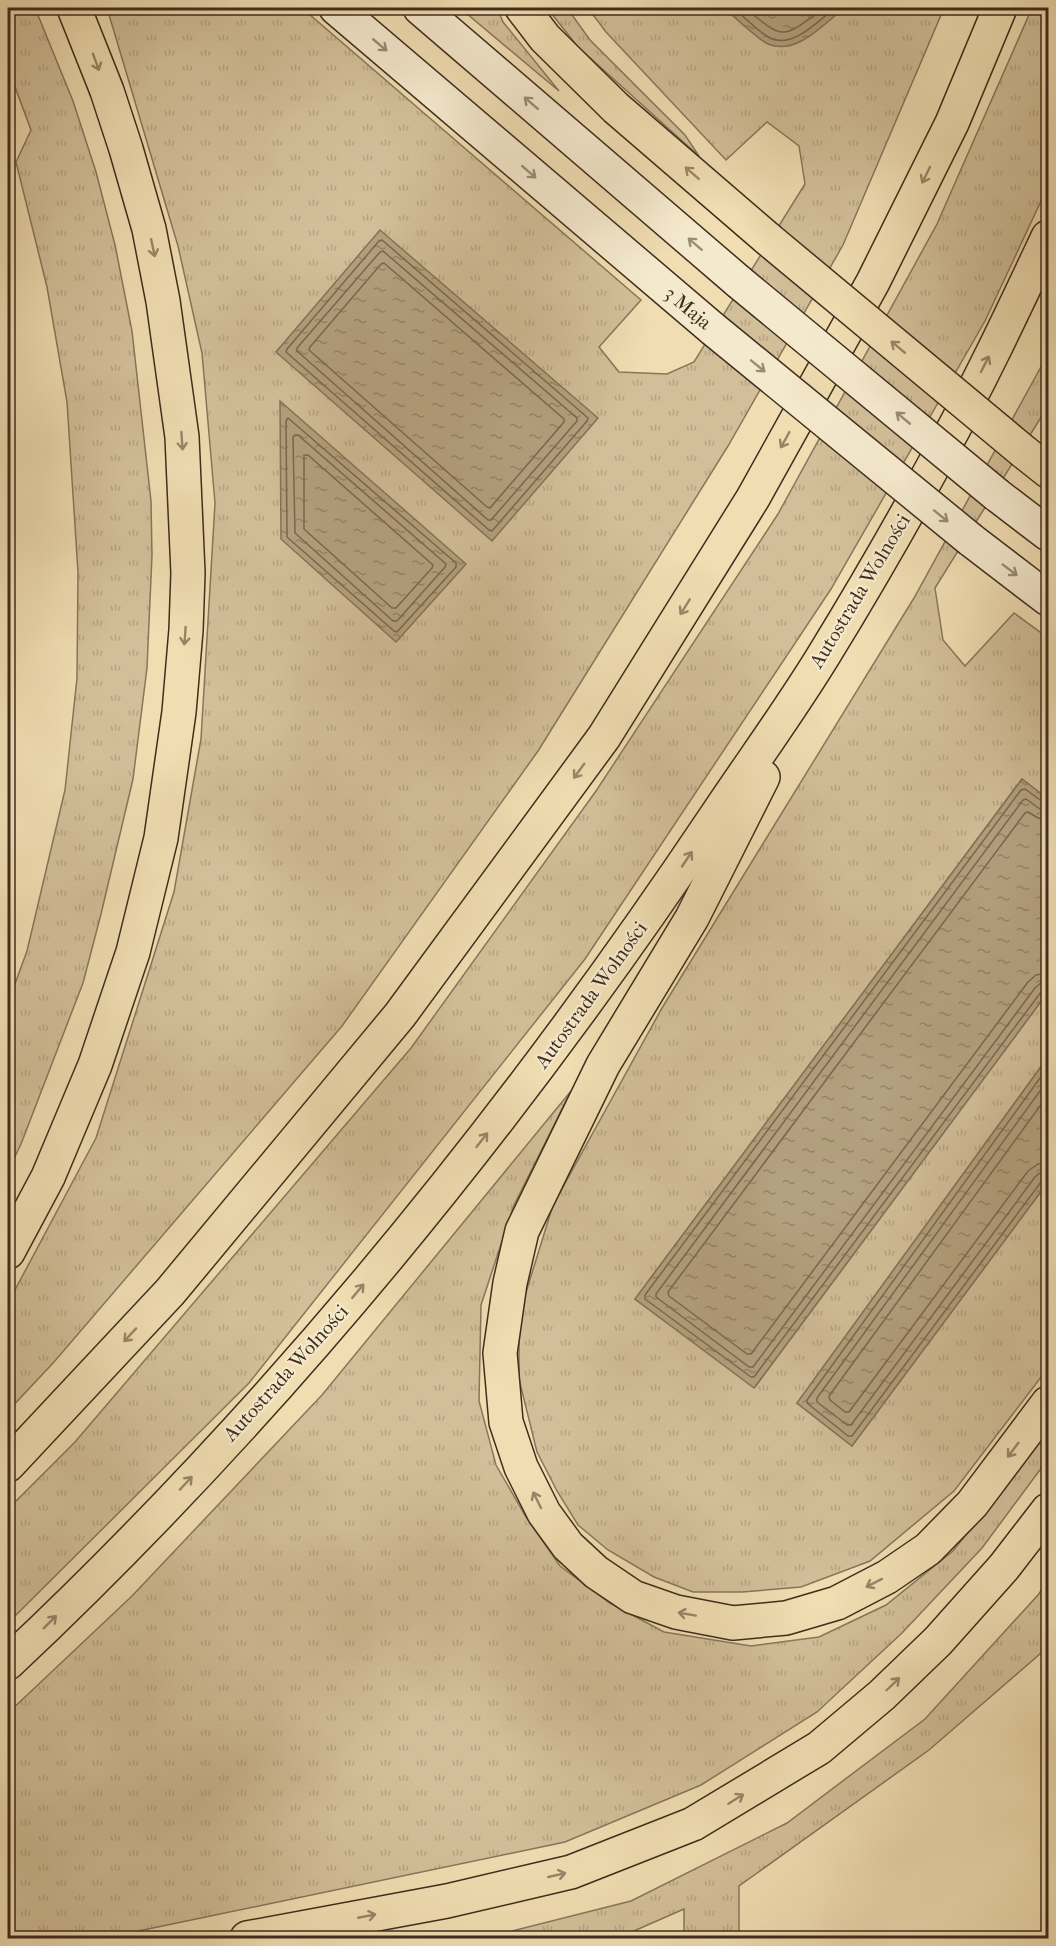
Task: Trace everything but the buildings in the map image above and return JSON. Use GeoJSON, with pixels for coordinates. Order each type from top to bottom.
{"type":"FeatureCollection","features":[{"type":"Feature","properties":{"kind":"highway"},"geometry":{"type":"LineString","coordinates":[[8,1252],[48,1177],[95,1065],[133,952],[161,837],[179,712],[186,630],[188,573],[182,437],[164,301],[148,229],[126,149],[107,91],[74,8]]}},
{"type":"Feature","properties":{"kind":"highway"},"geometry":{"type":"LineString","coordinates":[[522,8],[545,38],[616,108],[1036,461]]}},
{"type":"Feature","properties":{"kind":"highway"},"geometry":{"type":"LineString","coordinates":[[952,123],[977,8]]}},
{"type":"Feature","properties":{"kind":"highway"},"geometry":{"type":"LineString","coordinates":[[8,1465],[170,1292],[400,1016],[604,737],[753,498],[873,282],[952,123],[1000,8]]}},
{"type":"Feature","properties":{"kind":"highway","name":"Autostrada Wolności"},"geometry":{"type":"LineString","coordinates":[[8,1663],[172,1499],[296,1365],[427,1210],[519,1093],[655,908],[824,654],[942,450],[1048,237]]}},
{"type":"Feature","properties":{"kind":"highway"},"geometry":{"type":"LineString","coordinates":[[824,654],[692,918],[603,1065],[522,1231],[510,1282],[500,1353],[506,1422],[520,1467],[543,1514],[568,1546],[596,1572],[633,1597],[676,1612],[734,1623],[786,1617],[837,1603],[886,1577],[928,1549],[972,1504],[1048,1403]]}},
{"type":"Feature","properties":{"kind":"highway"},"geometry":{"type":"LineString","coordinates":[[247,1938],[447,1901],[571,1872],[693,1824],[819,1748],[882,1695],[945,1632],[1004,1567],[1048,1510]]}},
{"type":"Feature","properties":{"kind":"main road","name":"3 Maja"},"geometry":{"type":"LineString","coordinates":[[336,8],[713,328],[971,540],[1048,599]]}},
{"type":"Feature","properties":{"kind":"main road"},"geometry":{"type":"LineString","coordinates":[[420,8],[739,282],[997,495],[1048,534]]}},
{"type":"Feature","properties":{"kind":"green space"},"geometry":{"type":"Polygon","coordinates":[[[8,8],[35,8],[73,101],[96,172],[115,245],[132,331],[151,501],[152,555],[147,668],[133,779],[83,983],[21,1144],[8,1171],[8,1003],[27,951],[65,790],[77,678],[78,572],[67,402],[47,287],[16,162],[31,130],[8,68],[8,8]]]}},
{"type":"Feature","properties":{"kind":"green space"},"geometry":{"type":"Polygon","coordinates":[[[107,8],[302,8],[641,300],[599,347],[619,372],[667,374],[694,362],[805,184],[799,146],[767,122],[726,160],[606,32],[588,8],[724,8],[767,43],[808,37],[844,8],[944,8],[843,245],[728,446],[538,751],[342,1026],[54,1362],[8,1411],[8,1303],[96,1138],[174,892],[201,739],[215,503],[202,353],[178,246],[107,8]]]}},
{"type":"Feature","properties":{"kind":"green space"},"geometry":{"type":"Polygon","coordinates":[[[460,8],[497,8],[503,22],[559,91],[460,8]]]}},
{"type":"Feature","properties":{"kind":"green space"},"geometry":{"type":"Polygon","coordinates":[[[547,8],[567,8],[590,40],[685,135],[699,156],[578,47],[547,8]]]}},
{"type":"Feature","properties":{"kind":"green space"},"geometry":{"type":"Polygon","coordinates":[[[1032,8],[1048,8],[1048,186],[985,321],[831,589],[585,959],[249,1383],[8,1623],[8,1509],[75,1442],[411,1048],[596,791],[778,514],[937,224],[1032,8]]]}},
{"type":"Feature","properties":{"kind":"green space"},"geometry":{"type":"Polygon","coordinates":[[[1048,354],[1048,406],[935,588],[943,640],[965,666],[1014,613],[1048,638],[1048,799],[1022,779],[635,1299],[755,1387],[1048,992],[1048,1057],[797,1403],[852,1446],[1048,1182],[1048,1368],[954,1491],[870,1561],[801,1587],[742,1592],[693,1592],[654,1577],[608,1550],[578,1525],[537,1452],[519,1379],[519,1315],[553,1205],[662,1008],[914,598],[1048,354]]]}},
{"type":"Feature","properties":{"kind":"green space"},"geometry":{"type":"Polygon","coordinates":[[[571,1091],[514,1205],[481,1305],[479,1401],[496,1465],[526,1517],[560,1566],[610,1603],[664,1632],[751,1646],[819,1637],[886,1605],[953,1551],[1048,1432],[1048,1459],[982,1548],[902,1633],[817,1712],[701,1785],[565,1842],[105,1938],[8,1938],[8,1713],[132,1596],[322,1395],[571,1091]]]}},
{"type":"Feature","properties":{"kind":"green space"},"geometry":{"type":"Polygon","coordinates":[[[1048,1581],[1048,1647],[929,1750],[739,1886],[739,1938],[684,1938],[684,1909],[618,1938],[484,1938],[631,1901],[787,1823],[925,1719],[1038,1595],[1048,1581]]]}},
{"type":"Feature","properties":{"kind":"water"},"geometry":{"type":"Polygon","coordinates":[[[724,8],[844,8],[819,30],[799,42],[778,47],[763,41],[724,8]]]}},
{"type":"Feature","properties":{"kind":"water"},"geometry":{"type":"Polygon","coordinates":[[[380,230],[598,418],[492,541],[276,352],[380,230]]]}},
{"type":"Feature","properties":{"kind":"water"},"geometry":{"type":"Polygon","coordinates":[[[280,401],[466,564],[396,642],[281,539],[280,401]]]}},
{"type":"Feature","properties":{"kind":"water"},"geometry":{"type":"Polygon","coordinates":[[[1022,779],[1048,799],[1048,992],[754,1388],[635,1299],[1022,779]]]}},
{"type":"Feature","properties":{"kind":"water"},"geometry":{"type":"Polygon","coordinates":[[[1048,1057],[1048,1182],[852,1446],[797,1403],[1048,1057]]]}}]}
